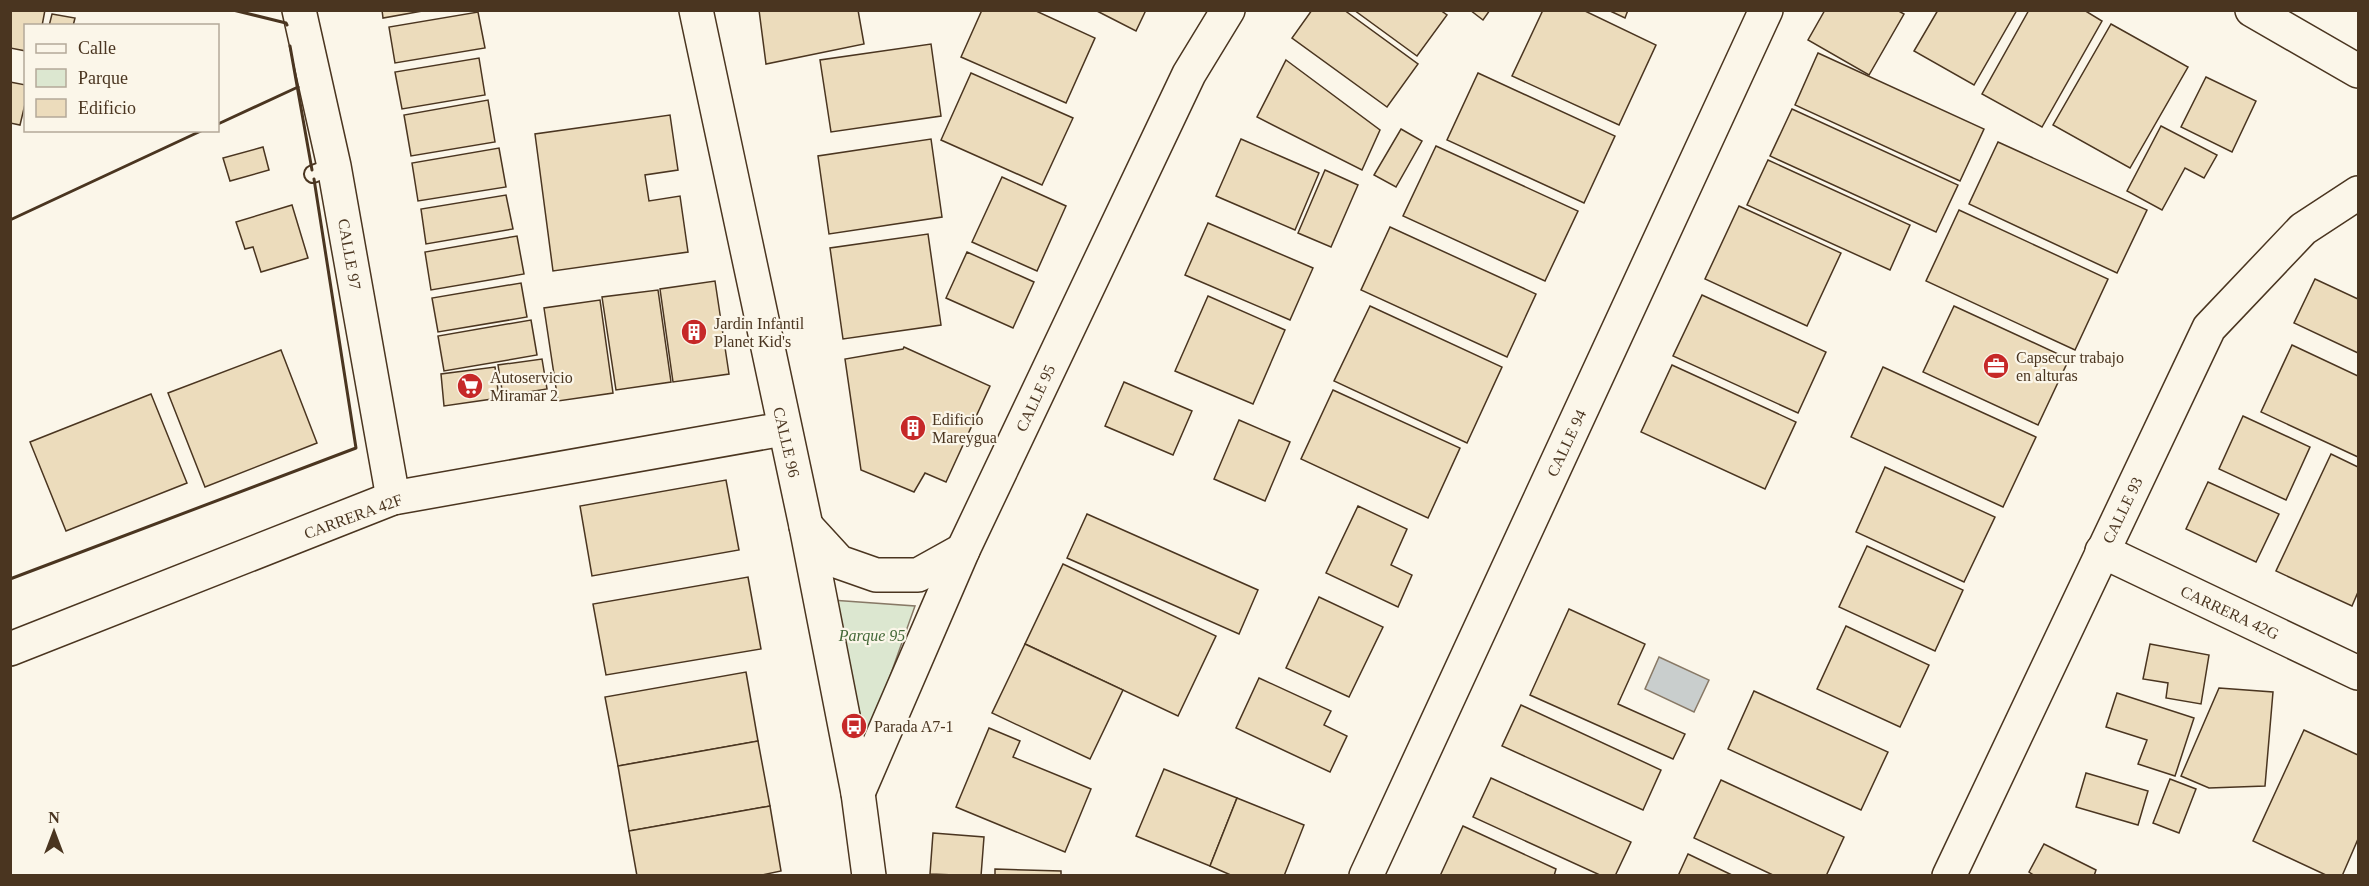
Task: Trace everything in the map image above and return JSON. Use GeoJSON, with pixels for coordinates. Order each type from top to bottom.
{"type":"FeatureCollection","features":[{"type":"Feature","properties":{"kind":"street","name":"CALLE 97"},"geometry":{"type":"LineString","coordinates":[[299,10],[323,170],[393,498]]}},
{"type":"Feature","properties":{"kind":"street","name":"CALLE 96"},"geometry":{"type":"LineString","coordinates":[[696,10],[783,429],[806,526],[858,793],[869,876]]}},
{"type":"Feature","properties":{"kind":"street","name":"CALLE 95"},"geometry":{"type":"LineString","coordinates":[[858,793],[963,550],[1189,74],[1227,10]]}},
{"type":"Feature","properties":{"kind":"street","name":"CALLE 94"},"geometry":{"type":"LineString","coordinates":[[1366,876],[1766,10]]}},
{"type":"Feature","properties":{"kind":"street"},"geometry":{"type":"LineString","coordinates":[[2252,10],[2358,71]]}},
{"type":"Feature","properties":{"kind":"street","name":"CALLE 93"},"geometry":{"type":"LineString","coordinates":[[1949,876],[2209,328],[2303,229],[2358,193]]}},
{"type":"Feature","properties":{"kind":"street","name":"CARRERA 42F"},"geometry":{"type":"LineString","coordinates":[[10,649],[393,498],[783,429]]}},
{"type":"Feature","properties":{"kind":"street"},"geometry":{"type":"LineString","coordinates":[[806,526],[839,562],[876,575],[918,575],[963,550]]}},
{"type":"Feature","properties":{"kind":"street","name":"CARRERA 42G"},"geometry":{"type":"LineString","coordinates":[[2102,551],[2358,673]]}},
{"type":"Feature","properties":{"kind":"green space","name":"Parque 95"},"geometry":{"type":"Polygon","coordinates":[[[831,600],[915,606],[867,741],[831,600]]]}},
{"type":"Feature","properties":{"kind":"shaded area"},"geometry":{"type":"Polygon","coordinates":[[[1659,657],[1709,680],[1694,712],[1645,689],[1659,657]]]}},
{"type":"Feature","properties":{"kind":"building"},"geometry":{"type":"Polygon","coordinates":[[[10,10],[45,10],[42,24],[24,24],[24,51],[10,48],[10,10]]]}},
{"type":"Feature","properties":{"kind":"building"},"geometry":{"type":"Polygon","coordinates":[[[382,10],[428,10],[383,18],[382,10]]]}},
{"type":"Feature","properties":{"kind":"building"},"geometry":{"type":"Polygon","coordinates":[[[759,10],[858,10],[864,44],[766,64],[759,10]]]}},
{"type":"Feature","properties":{"kind":"building"},"geometry":{"type":"Polygon","coordinates":[[[982,10],[1034,10],[1095,38],[1066,103],[961,57],[982,10]]]}},
{"type":"Feature","properties":{"kind":"building"},"geometry":{"type":"Polygon","coordinates":[[[1095,10],[1146,10],[1136,31],[1095,10]]]}},
{"type":"Feature","properties":{"kind":"building"},"geometry":{"type":"Polygon","coordinates":[[[1312,10],[1344,10],[1418,64],[1387,107],[1292,38],[1312,10]]]}},
{"type":"Feature","properties":{"kind":"building"},"geometry":{"type":"Polygon","coordinates":[[[1354,10],[1440,10],[1447,15],[1417,56],[1354,10]]]}},
{"type":"Feature","properties":{"kind":"building"},"geometry":{"type":"Polygon","coordinates":[[[1470,10],[1490,10],[1483,20],[1470,10]]]}},
{"type":"Feature","properties":{"kind":"building"},"geometry":{"type":"Polygon","coordinates":[[[1543,10],[1583,10],[1656,45],[1619,125],[1512,76],[1543,10]]]}},
{"type":"Feature","properties":{"kind":"building"},"geometry":{"type":"Polygon","coordinates":[[[1608,10],[1628,10],[1625,18],[1608,10]]]}},
{"type":"Feature","properties":{"kind":"building"},"geometry":{"type":"Polygon","coordinates":[[[1825,10],[1897,10],[1904,14],[1869,75],[1808,40],[1825,10]]]}},
{"type":"Feature","properties":{"kind":"building"},"geometry":{"type":"Polygon","coordinates":[[[1938,10],[2017,10],[1974,85],[1914,51],[1938,10]]]}},
{"type":"Feature","properties":{"kind":"building"},"geometry":{"type":"Polygon","coordinates":[[[2029,10],[2084,10],[2102,21],[2042,127],[1982,94],[2029,10]]]}},
{"type":"Feature","properties":{"kind":"building"},"geometry":{"type":"Polygon","coordinates":[[[478,12],[485,48],[395,63],[389,27],[478,12]]]}},
{"type":"Feature","properties":{"kind":"building"},"geometry":{"type":"Polygon","coordinates":[[[52,14],[75,18],[74,24],[50,24],[52,14]]]}},
{"type":"Feature","properties":{"kind":"building"},"geometry":{"type":"Polygon","coordinates":[[[2111,24],[2188,67],[2130,168],[2053,125],[2111,24]]]}},
{"type":"Feature","properties":{"kind":"building"},"geometry":{"type":"Polygon","coordinates":[[[931,44],[941,116],[831,132],[820,60],[931,44]]]}},
{"type":"Feature","properties":{"kind":"building"},"geometry":{"type":"Polygon","coordinates":[[[1818,53],[1984,129],[1960,181],[1795,105],[1818,53]]]}},
{"type":"Feature","properties":{"kind":"building"},"geometry":{"type":"Polygon","coordinates":[[[479,58],[485,95],[402,109],[395,72],[479,58]]]}},
{"type":"Feature","properties":{"kind":"building"},"geometry":{"type":"Polygon","coordinates":[[[1286,60],[1380,130],[1362,170],[1257,117],[1286,60]]]}},
{"type":"Feature","properties":{"kind":"building"},"geometry":{"type":"Polygon","coordinates":[[[971,73],[1073,118],[1042,185],[941,140],[971,73]]]}},
{"type":"Feature","properties":{"kind":"building"},"geometry":{"type":"Polygon","coordinates":[[[1478,73],[1615,136],[1584,203],[1447,140],[1478,73]]]}},
{"type":"Feature","properties":{"kind":"building"},"geometry":{"type":"Polygon","coordinates":[[[2206,77],[2256,101],[2232,152],[2181,127],[2206,77]]]}},
{"type":"Feature","properties":{"kind":"building"},"geometry":{"type":"Polygon","coordinates":[[[10,82],[24,85],[24,108],[20,125],[10,123],[10,82]]]}},
{"type":"Feature","properties":{"kind":"building"},"geometry":{"type":"Polygon","coordinates":[[[488,100],[495,142],[411,156],[404,115],[488,100]]]}},
{"type":"Feature","properties":{"kind":"building"},"geometry":{"type":"Polygon","coordinates":[[[1792,109],[1958,185],[1936,232],[1770,156],[1792,109]]]}},
{"type":"Feature","properties":{"kind":"building"},"geometry":{"type":"Polygon","coordinates":[[[670,115],[678,170],[645,175],[649,201],[680,196],[688,252],[553,271],[535,134],[670,115]]]}},
{"type":"Feature","properties":{"kind":"building"},"geometry":{"type":"Polygon","coordinates":[[[2161,126],[2217,155],[2204,178],[2185,168],[2162,210],[2127,191],[2161,126]]]}},
{"type":"Feature","properties":{"kind":"building"},"geometry":{"type":"Polygon","coordinates":[[[1401,129],[1422,141],[1396,187],[1374,175],[1401,129]]]}},
{"type":"Feature","properties":{"kind":"building"},"geometry":{"type":"Polygon","coordinates":[[[931,139],[942,217],[829,234],[818,156],[931,139]]]}},
{"type":"Feature","properties":{"kind":"building"},"geometry":{"type":"Polygon","coordinates":[[[1241,139],[1319,173],[1295,230],[1216,196],[1241,139]]]}},
{"type":"Feature","properties":{"kind":"building"},"geometry":{"type":"Polygon","coordinates":[[[1998,142],[2147,210],[2117,273],[1969,204],[1998,142]]]}},
{"type":"Feature","properties":{"kind":"building"},"geometry":{"type":"Polygon","coordinates":[[[1436,146],[1578,211],[1545,281],[1403,216],[1436,146]]]}},
{"type":"Feature","properties":{"kind":"building"},"geometry":{"type":"Polygon","coordinates":[[[263,147],[269,170],[230,181],[223,158],[263,147]]]}},
{"type":"Feature","properties":{"kind":"building"},"geometry":{"type":"Polygon","coordinates":[[[499,148],[506,187],[418,201],[412,163],[499,148]]]}},
{"type":"Feature","properties":{"kind":"building"},"geometry":{"type":"Polygon","coordinates":[[[1768,160],[1910,225],[1890,270],[1747,205],[1768,160]]]}},
{"type":"Feature","properties":{"kind":"building"},"geometry":{"type":"Polygon","coordinates":[[[1325,170],[1358,185],[1331,247],[1298,233],[1325,170]]]}},
{"type":"Feature","properties":{"kind":"building"},"geometry":{"type":"Polygon","coordinates":[[[1002,177],[1066,206],[1037,271],[972,242],[1002,177]]]}},
{"type":"Feature","properties":{"kind":"building"},"geometry":{"type":"Polygon","coordinates":[[[506,195],[513,229],[426,244],[421,209],[506,195]]]}},
{"type":"Feature","properties":{"kind":"building"},"geometry":{"type":"Polygon","coordinates":[[[292,205],[308,258],[261,272],[253,247],[245,249],[236,222],[292,205]]]}},
{"type":"Feature","properties":{"kind":"building"},"geometry":{"type":"Polygon","coordinates":[[[1739,206],[1841,253],[1807,326],[1705,279],[1739,206]]]}},
{"type":"Feature","properties":{"kind":"building"},"geometry":{"type":"Polygon","coordinates":[[[1959,210],[2108,279],[2075,350],[1926,281],[1959,210]]]}},
{"type":"Feature","properties":{"kind":"building"},"geometry":{"type":"Polygon","coordinates":[[[1208,223],[1313,268],[1290,320],[1185,275],[1208,223]]]}},
{"type":"Feature","properties":{"kind":"building"},"geometry":{"type":"Polygon","coordinates":[[[1390,227],[1536,294],[1507,357],[1361,290],[1390,227]]]}},
{"type":"Feature","properties":{"kind":"building"},"geometry":{"type":"Polygon","coordinates":[[[928,234],[941,325],[843,339],[830,248],[928,234]]]}},
{"type":"Feature","properties":{"kind":"building"},"geometry":{"type":"Polygon","coordinates":[[[517,236],[524,274],[431,290],[425,252],[517,236]]]}},
{"type":"Feature","properties":{"kind":"building"},"geometry":{"type":"Polygon","coordinates":[[[967,252],[1034,282],[1013,328],[946,298],[967,252]]]}},
{"type":"Feature","properties":{"kind":"building"},"geometry":{"type":"Polygon","coordinates":[[[2315,279],[2358,299],[2358,353],[2294,323],[2315,279]]]}},
{"type":"Feature","properties":{"kind":"building","name":"Jardin Infantil Planet Kid's"},"geometry":{"type":"Polygon","coordinates":[[[715,281],[729,374],[673,382],[660,289],[715,281]]]}},
{"type":"Feature","properties":{"kind":"building"},"geometry":{"type":"Polygon","coordinates":[[[521,283],[527,317],[438,332],[432,298],[521,283]]]}},
{"type":"Feature","properties":{"kind":"building"},"geometry":{"type":"Polygon","coordinates":[[[658,290],[671,382],[616,390],[602,297],[658,290]]]}},
{"type":"Feature","properties":{"kind":"building"},"geometry":{"type":"Polygon","coordinates":[[[1702,295],[1826,352],[1798,413],[1673,356],[1702,295]]]}},
{"type":"Feature","properties":{"kind":"building"},"geometry":{"type":"Polygon","coordinates":[[[1208,296],[1285,330],[1253,404],[1175,371],[1208,296]]]}},
{"type":"Feature","properties":{"kind":"building"},"geometry":{"type":"Polygon","coordinates":[[[600,300],[613,393],[558,401],[544,308],[600,300]]]}},
{"type":"Feature","properties":{"kind":"building"},"geometry":{"type":"Polygon","coordinates":[[[1370,306],[1502,367],[1467,443],[1334,381],[1370,306]]]}},
{"type":"Feature","properties":{"kind":"building","name":"Capsecur trabajo en alturas"},"geometry":{"type":"Polygon","coordinates":[[[1954,306],[2069,359],[2038,425],[1923,372],[1954,306]]]}},
{"type":"Feature","properties":{"kind":"building"},"geometry":{"type":"Polygon","coordinates":[[[531,320],[537,355],[444,371],[438,336],[531,320]]]}},
{"type":"Feature","properties":{"kind":"building"},"geometry":{"type":"Polygon","coordinates":[[[2292,345],[2358,376],[2358,457],[2261,412],[2292,345]]]}},
{"type":"Feature","properties":{"kind":"building","name":"Edificio Mareygua"},"geometry":{"type":"Polygon","coordinates":[[[904,347],[990,386],[946,482],[925,473],[914,492],[861,470],[845,359],[904,347]]]}},
{"type":"Feature","properties":{"kind":"building"},"geometry":{"type":"Polygon","coordinates":[[[281,350],[317,443],[205,487],[168,393],[281,350]]]}},
{"type":"Feature","properties":{"kind":"building"},"geometry":{"type":"Polygon","coordinates":[[[542,359],[547,389],[503,396],[498,365],[542,359]]]}},
{"type":"Feature","properties":{"kind":"building"},"geometry":{"type":"Polygon","coordinates":[[[1672,365],[1796,422],[1765,489],[1641,432],[1672,365]]]}},
{"type":"Feature","properties":{"kind":"building","name":"Autoservicio Miramar 2"},"geometry":{"type":"Polygon","coordinates":[[[495,367],[499,398],[444,406],[441,374],[495,367]]]}},
{"type":"Feature","properties":{"kind":"building"},"geometry":{"type":"Polygon","coordinates":[[[1883,367],[2036,437],[2003,507],[1851,437],[1883,367]]]}},
{"type":"Feature","properties":{"kind":"building"},"geometry":{"type":"Polygon","coordinates":[[[1124,382],[1192,411],[1173,455],[1105,426],[1124,382]]]}},
{"type":"Feature","properties":{"kind":"building"},"geometry":{"type":"Polygon","coordinates":[[[1333,390],[1460,448],[1428,518],[1301,459],[1333,390]]]}},
{"type":"Feature","properties":{"kind":"building"},"geometry":{"type":"Polygon","coordinates":[[[151,394],[187,483],[66,531],[30,442],[151,394]]]}},
{"type":"Feature","properties":{"kind":"building"},"geometry":{"type":"Polygon","coordinates":[[[2243,416],[2310,447],[2286,500],[2219,469],[2243,416]]]}},
{"type":"Feature","properties":{"kind":"building"},"geometry":{"type":"Polygon","coordinates":[[[1239,420],[1290,442],[1265,501],[1214,479],[1239,420]]]}},
{"type":"Feature","properties":{"kind":"building"},"geometry":{"type":"Polygon","coordinates":[[[2331,454],[2358,467],[2358,592],[2352,606],[2276,571],[2331,454]]]}},
{"type":"Feature","properties":{"kind":"building"},"geometry":{"type":"Polygon","coordinates":[[[1885,467],[1995,517],[1964,582],[1856,532],[1885,467]]]}},
{"type":"Feature","properties":{"kind":"building"},"geometry":{"type":"Polygon","coordinates":[[[726,480],[739,550],[592,576],[580,506],[726,480]]]}},
{"type":"Feature","properties":{"kind":"building"},"geometry":{"type":"Polygon","coordinates":[[[2208,482],[2279,514],[2256,562],[2186,529],[2208,482]]]}},
{"type":"Feature","properties":{"kind":"building"},"geometry":{"type":"Polygon","coordinates":[[[1358,506],[1407,529],[1391,565],[1412,575],[1398,607],[1326,573],[1358,506]]]}},
{"type":"Feature","properties":{"kind":"building"},"geometry":{"type":"Polygon","coordinates":[[[1087,514],[1258,590],[1239,634],[1067,558],[1087,514]]]}},
{"type":"Feature","properties":{"kind":"building"},"geometry":{"type":"Polygon","coordinates":[[[1867,546],[1963,590],[1935,651],[1839,607],[1867,546]]]}},
{"type":"Feature","properties":{"kind":"building"},"geometry":{"type":"Polygon","coordinates":[[[1063,564],[1216,636],[1178,716],[1025,644],[1063,564]]]}},
{"type":"Feature","properties":{"kind":"building"},"geometry":{"type":"Polygon","coordinates":[[[748,577],[761,649],[606,675],[593,604],[748,577]]]}},
{"type":"Feature","properties":{"kind":"building"},"geometry":{"type":"Polygon","coordinates":[[[1319,597],[1383,627],[1349,697],[1286,668],[1319,597]]]}},
{"type":"Feature","properties":{"kind":"building"},"geometry":{"type":"Polygon","coordinates":[[[1569,609],[1645,644],[1618,704],[1685,734],[1673,759],[1530,695],[1569,609]]]}},
{"type":"Feature","properties":{"kind":"building"},"geometry":{"type":"Polygon","coordinates":[[[1846,626],[1929,665],[1900,727],[1817,689],[1846,626]]]}},
{"type":"Feature","properties":{"kind":"building"},"geometry":{"type":"Polygon","coordinates":[[[1025,644],[1123,690],[1090,759],[992,713],[1025,644]]]}},
{"type":"Feature","properties":{"kind":"building"},"geometry":{"type":"Polygon","coordinates":[[[2150,644],[2209,655],[2201,704],[2166,698],[2168,683],[2143,679],[2150,644]]]}},
{"type":"Feature","properties":{"kind":"building"},"geometry":{"type":"Polygon","coordinates":[[[746,672],[758,741],[618,766],[605,697],[746,672]]]}},
{"type":"Feature","properties":{"kind":"building"},"geometry":{"type":"Polygon","coordinates":[[[1259,678],[1331,711],[1324,725],[1347,736],[1330,772],[1236,728],[1259,678]]]}},
{"type":"Feature","properties":{"kind":"building"},"geometry":{"type":"Polygon","coordinates":[[[2219,688],[2273,692],[2265,786],[2209,788],[2181,776],[2219,688]]]}},
{"type":"Feature","properties":{"kind":"building"},"geometry":{"type":"Polygon","coordinates":[[[1754,691],[1888,752],[1861,810],[1728,749],[1754,691]]]}},
{"type":"Feature","properties":{"kind":"building"},"geometry":{"type":"Polygon","coordinates":[[[2117,693],[2194,718],[2175,776],[2138,764],[2147,740],[2106,727],[2117,693]]]}},
{"type":"Feature","properties":{"kind":"building"},"geometry":{"type":"Polygon","coordinates":[[[1521,705],[1661,770],[1643,810],[1502,746],[1521,705]]]}},
{"type":"Feature","properties":{"kind":"building"},"geometry":{"type":"Polygon","coordinates":[[[989,728],[1020,741],[1013,757],[1091,789],[1065,852],[956,807],[989,728]]]}},
{"type":"Feature","properties":{"kind":"building"},"geometry":{"type":"Polygon","coordinates":[[[2304,730],[2358,755],[2358,839],[2342,876],[2328,876],[2253,841],[2304,730]]]}},
{"type":"Feature","properties":{"kind":"building"},"geometry":{"type":"Polygon","coordinates":[[[758,741],[770,806],[629,831],[618,766],[758,741]]]}},
{"type":"Feature","properties":{"kind":"building"},"geometry":{"type":"Polygon","coordinates":[[[1164,769],[1237,798],[1210,866],[1136,836],[1164,769]]]}},
{"type":"Feature","properties":{"kind":"building"},"geometry":{"type":"Polygon","coordinates":[[[2086,773],[2148,791],[2138,825],[2076,807],[2086,773]]]}},
{"type":"Feature","properties":{"kind":"building"},"geometry":{"type":"Polygon","coordinates":[[[1491,778],[1631,842],[1615,876],[1602,876],[1473,817],[1491,778]]]}},
{"type":"Feature","properties":{"kind":"building"},"geometry":{"type":"Polygon","coordinates":[[[2170,779],[2196,789],[2179,833],[2153,823],[2170,779]]]}},
{"type":"Feature","properties":{"kind":"building"},"geometry":{"type":"Polygon","coordinates":[[[1721,780],[1844,837],[1826,876],[1775,876],[1694,838],[1721,780]]]}},
{"type":"Feature","properties":{"kind":"building"},"geometry":{"type":"Polygon","coordinates":[[[1237,798],[1304,825],[1284,876],[1233,876],[1210,866],[1237,798]]]}},
{"type":"Feature","properties":{"kind":"building"},"geometry":{"type":"Polygon","coordinates":[[[770,806],[781,871],[757,876],[637,876],[629,831],[770,806]]]}},
{"type":"Feature","properties":{"kind":"building"},"geometry":{"type":"Polygon","coordinates":[[[1463,826],[1556,869],[1554,876],[1440,876],[1463,826]]]}},
{"type":"Feature","properties":{"kind":"building"},"geometry":{"type":"Polygon","coordinates":[[[933,833],[984,837],[981,876],[930,874],[933,833]]]}},
{"type":"Feature","properties":{"kind":"building"},"geometry":{"type":"Polygon","coordinates":[[[2044,844],[2096,870],[2094,876],[2035,876],[2029,872],[2044,844]]]}},
{"type":"Feature","properties":{"kind":"building"},"geometry":{"type":"Polygon","coordinates":[[[1688,854],[1734,876],[1678,876],[1688,854]]]}},
{"type":"Feature","properties":{"kind":"building"},"geometry":{"type":"Polygon","coordinates":[[[995,869],[1061,871],[1061,876],[995,876],[995,869]]]}},
{"type":"Feature","properties":{"kind":"wall"},"geometry":{"type":"LineString","coordinates":[[233,10],[287,25]]}},
{"type":"Feature","properties":{"kind":"wall"},"geometry":{"type":"LineString","coordinates":[[290,46],[312,170]]}},
{"type":"Feature","properties":{"kind":"wall"},"geometry":{"type":"LineString","coordinates":[[219,124],[298,87]]}},
{"type":"Feature","properties":{"kind":"wall"},"geometry":{"type":"LineString","coordinates":[[10,220],[199,132]]}},
{"type":"Feature","properties":{"kind":"wall"},"geometry":{"type":"LineString","coordinates":[[10,579],[356,448],[314,179]]}},
{"type":"Feature","properties":{"kind":"place","name":"Jardin Infantil Planet Kid's"},"geometry":{"type":"Point","coordinates":[694,332]}},
{"type":"Feature","properties":{"kind":"place","name":"Capsecur trabajo en alturas"},"geometry":{"type":"Point","coordinates":[1996,366]}},
{"type":"Feature","properties":{"kind":"place","name":"Autoservicio Miramar 2"},"geometry":{"type":"Point","coordinates":[470,386]}},
{"type":"Feature","properties":{"kind":"place","name":"Edificio Mareygua"},"geometry":{"type":"Point","coordinates":[913,428]}},
{"type":"Feature","properties":{"kind":"place","name":"Parada A7-1"},"geometry":{"type":"Point","coordinates":[854,726]}}]}
